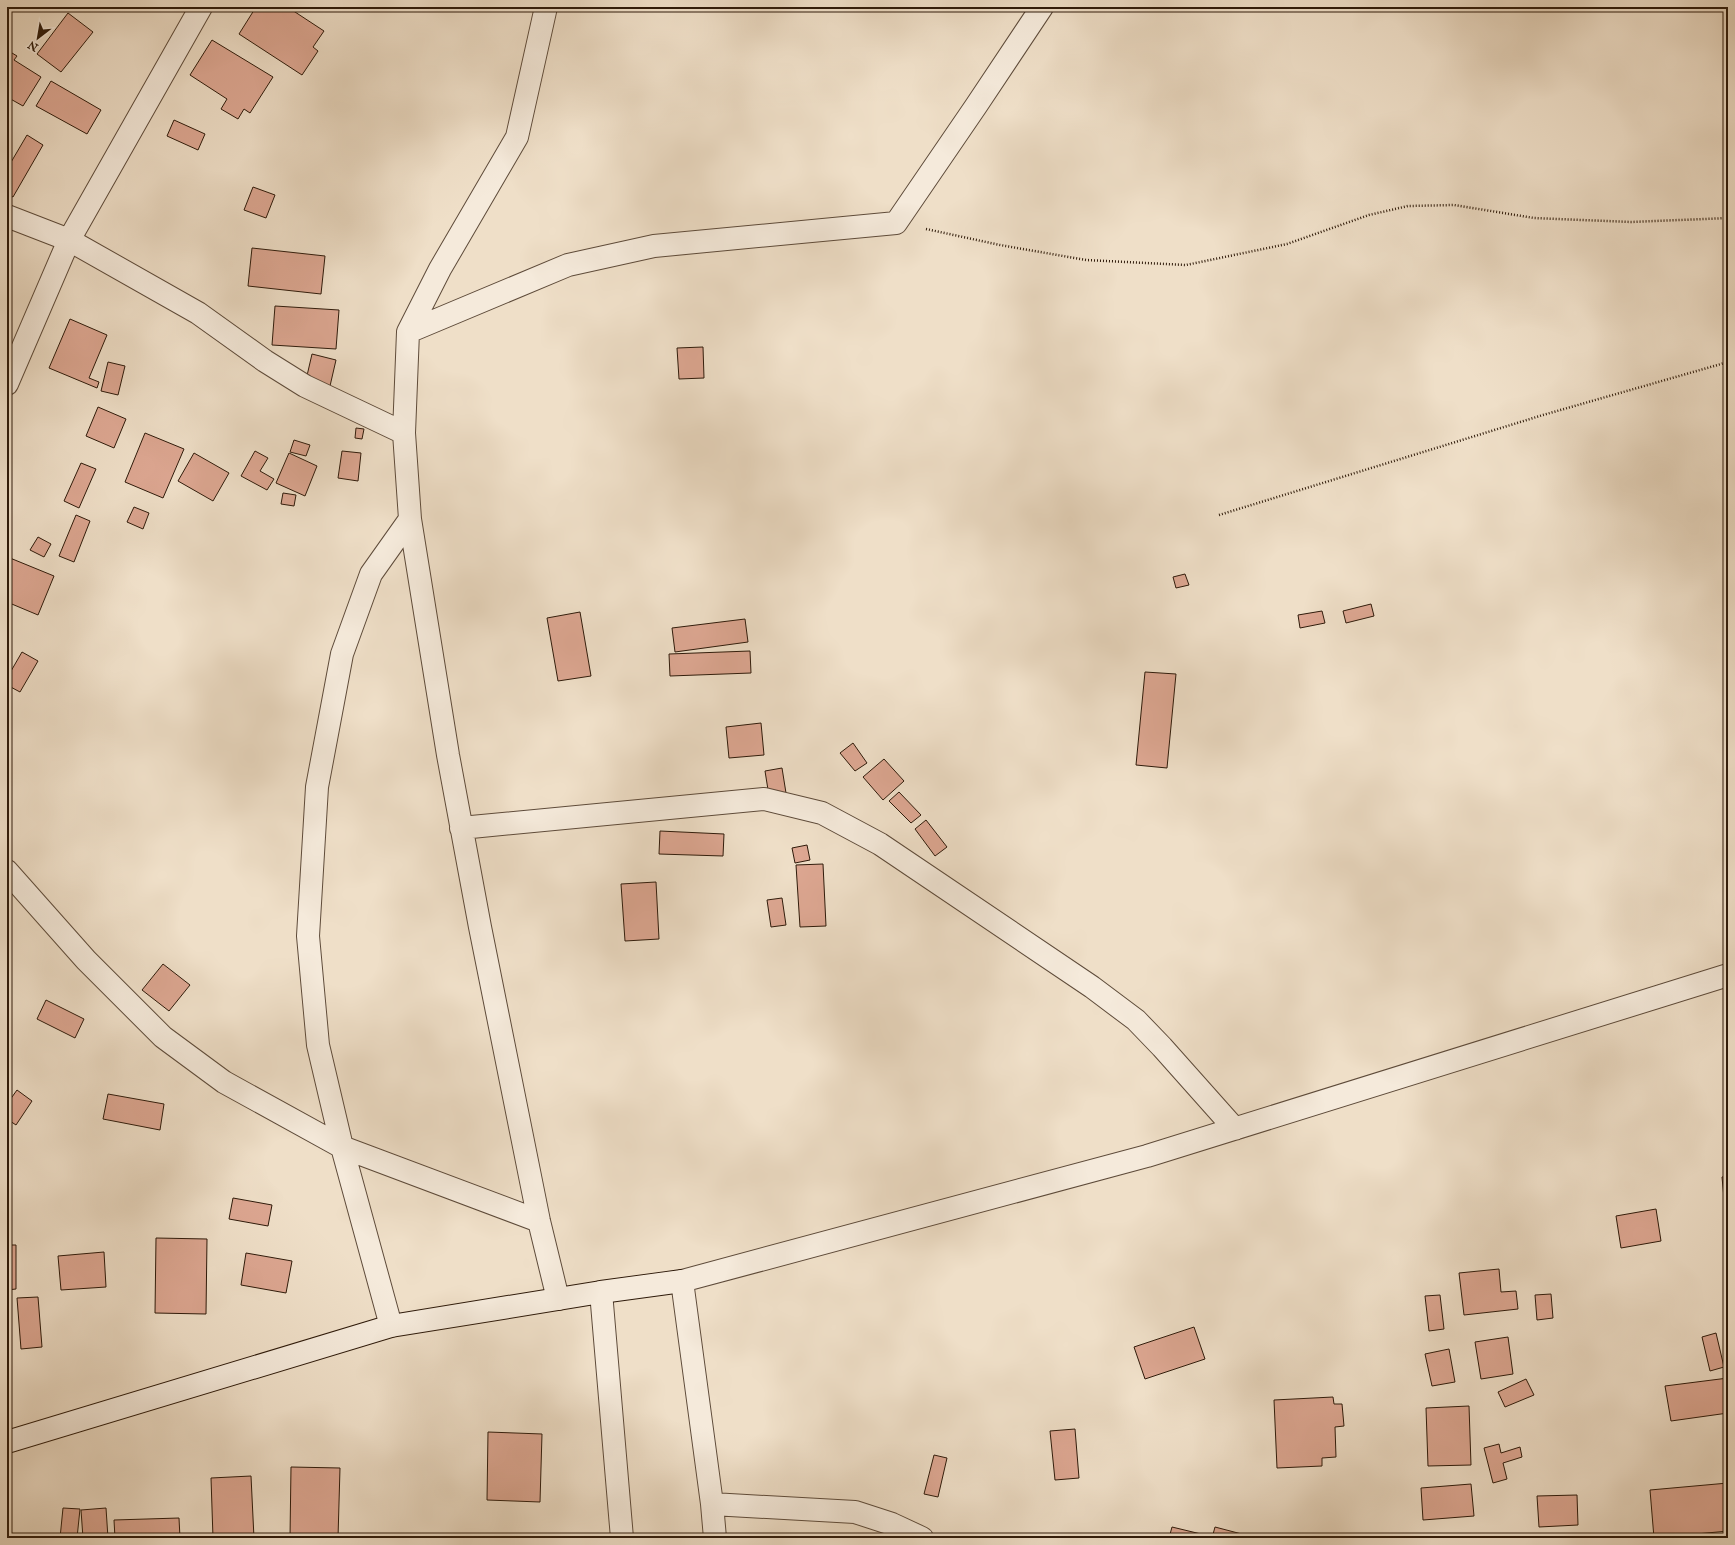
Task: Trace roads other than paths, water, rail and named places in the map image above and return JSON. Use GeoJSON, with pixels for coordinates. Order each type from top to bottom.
{"type":"FeatureCollection","features":[{"type":"Feature","properties":{"kind":"street"},"geometry":{"type":"LineString","coordinates":[[7,384],[69,240],[201,7]]}},
{"type":"Feature","properties":{"kind":"street"},"geometry":{"type":"LineString","coordinates":[[546,7],[517,137],[440,269],[408,332],[404,433],[410,519],[448,755],[461,828],[539,1221],[558,1299]]}},
{"type":"Feature","properties":{"kind":"street"},"geometry":{"type":"LineString","coordinates":[[408,332],[568,265],[654,246],[896,223],[981,100],[1042,7]]}},
{"type":"Feature","properties":{"kind":"street"},"geometry":{"type":"LineString","coordinates":[[7,216],[69,240],[198,313],[264,362],[305,386],[404,433]]}},
{"type":"Feature","properties":{"kind":"street"},"geometry":{"type":"LineString","coordinates":[[391,1326],[342,1146],[318,1045],[308,936],[317,787],[342,654],[371,574],[410,519]]}},
{"type":"Feature","properties":{"kind":"street"},"geometry":{"type":"LineString","coordinates":[[461,828],[764,798],[822,813],[880,844],[1092,986],[1136,1020],[1235,1129]]}},
{"type":"Feature","properties":{"kind":"street"},"geometry":{"type":"LineString","coordinates":[[7,871],[86,960],[163,1037],[224,1082],[342,1146],[539,1221]]}},
{"type":"Feature","properties":{"kind":"street"},"geometry":{"type":"LineString","coordinates":[[7,1442],[391,1326],[601,1292],[682,1281],[1147,1156],[1728,975]]}},
{"type":"Feature","properties":{"kind":"street"},"geometry":{"type":"LineString","coordinates":[[682,1281],[712,1504],[714,1538]]}},
{"type":"Feature","properties":{"kind":"street"},"geometry":{"type":"LineString","coordinates":[[601,1292],[622,1538]]}},
{"type":"Feature","properties":{"kind":"street"},"geometry":{"type":"LineString","coordinates":[[712,1504],[854,1512],[892,1524],[922,1538]]}}]}
